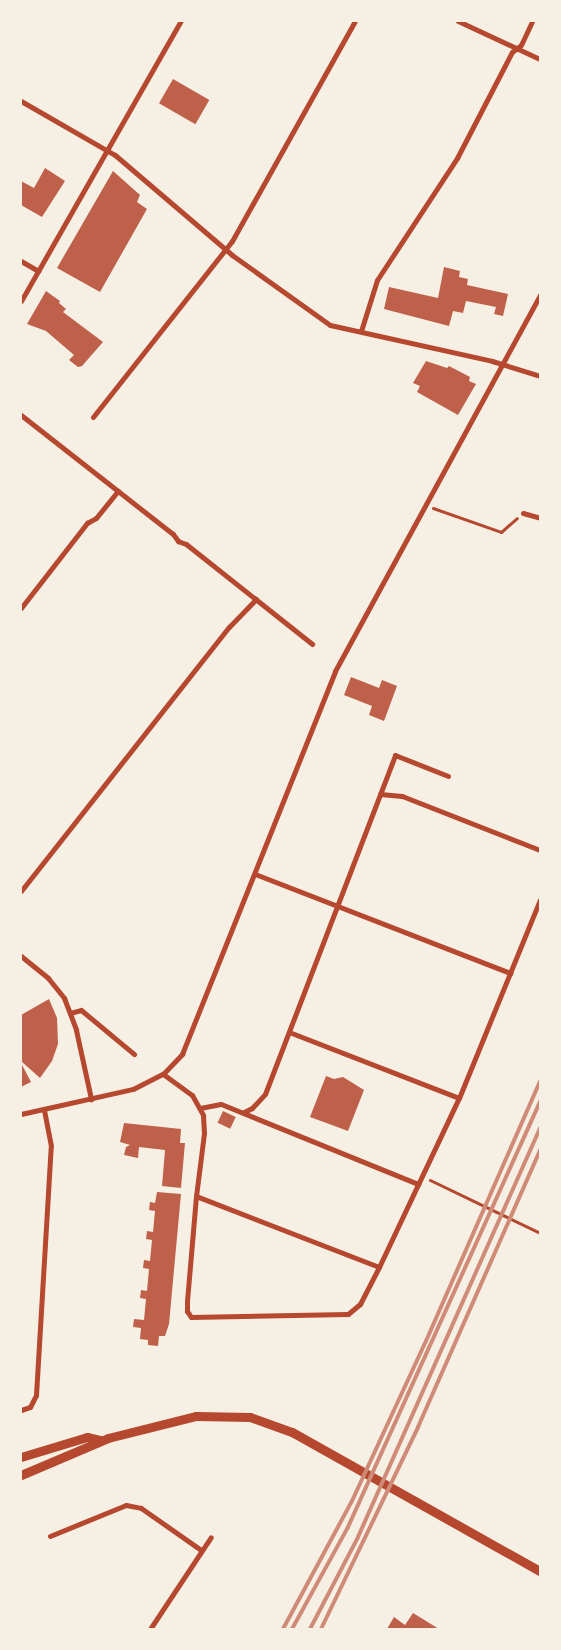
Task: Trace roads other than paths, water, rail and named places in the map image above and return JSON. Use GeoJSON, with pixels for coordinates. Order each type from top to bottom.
{"type":"FeatureCollection","features":[{"type":"Feature","properties":{"kind":"street"},"geometry":{"type":"LineString","coordinates":[[21,301],[181,21]]}},
{"type":"Feature","properties":{"kind":"street"},"geometry":{"type":"LineString","coordinates":[[93,417],[225,250],[355,21]]}},
{"type":"Feature","properties":{"kind":"street"},"geometry":{"type":"LineString","coordinates":[[458,21],[540,60]]}},
{"type":"Feature","properties":{"kind":"street"},"geometry":{"type":"LineString","coordinates":[[361,331],[377,280],[453,165],[532,21]]}},
{"type":"Feature","properties":{"kind":"street"},"geometry":{"type":"LineString","coordinates":[[21,100],[106,150],[225,250],[325,322],[503,364],[540,376]]}},
{"type":"Feature","properties":{"kind":"street"},"geometry":{"type":"LineString","coordinates":[[21,261],[38,270]]}},
{"type":"Feature","properties":{"kind":"street"},"geometry":{"type":"LineString","coordinates":[[21,1114],[133,1089],[163,1074],[177,1061],[188,1043],[335,671],[540,295]]}},
{"type":"Feature","properties":{"kind":"street"},"geometry":{"type":"LineString","coordinates":[[21,414],[174,534],[178,541],[186,544],[312,644]]}},
{"type":"Feature","properties":{"kind":"street"},"geometry":{"type":"LineString","coordinates":[[21,608],[87,524],[96,518],[118,491]]}},
{"type":"Feature","properties":{"kind":"street"},"geometry":{"type":"LineString","coordinates":[[523,513],[540,518]]}},
{"type":"Feature","properties":{"kind":"street"},"geometry":{"type":"LineString","coordinates":[[21,891],[229,627],[256,599]]}},
{"type":"Feature","properties":{"kind":"street"},"geometry":{"type":"LineString","coordinates":[[244,1112],[252,1108],[265,1094],[280,1050],[289,1032],[339,906],[395,755],[448,776]]}},
{"type":"Feature","properties":{"kind":"street"},"geometry":{"type":"LineString","coordinates":[[380,794],[402,796],[540,850]]}},
{"type":"Feature","properties":{"kind":"street"},"geometry":{"type":"LineString","coordinates":[[255,874],[510,973]]}},
{"type":"Feature","properties":{"kind":"street"},"geometry":{"type":"LineString","coordinates":[[163,1074],[187,1091],[200,1108],[204,1133],[196,1196],[187,1311],[192,1317],[348,1314],[360,1304],[459,1098],[540,900]]}},
{"type":"Feature","properties":{"kind":"street"},"geometry":{"type":"LineString","coordinates":[[21,956],[56,987],[70,1013],[91,1099]]}},
{"type":"Feature","properties":{"kind":"street"},"geometry":{"type":"LineString","coordinates":[[70,1013],[81,1010],[134,1054]]}},
{"type":"Feature","properties":{"kind":"street"},"geometry":{"type":"LineString","coordinates":[[289,1032],[459,1098]]}},
{"type":"Feature","properties":{"kind":"street"},"geometry":{"type":"LineString","coordinates":[[200,1108],[221,1104],[244,1112],[418,1184]]}},
{"type":"Feature","properties":{"kind":"street"},"geometry":{"type":"LineString","coordinates":[[21,1410],[30,1407],[36,1395],[51,1146],[44,1110]]}},
{"type":"Feature","properties":{"kind":"street"},"geometry":{"type":"LineString","coordinates":[[196,1196],[379,1267]]}},
{"type":"Feature","properties":{"kind":"street"},"geometry":{"type":"LineString","coordinates":[[21,1475],[100,1440],[186,1418],[216,1415],[260,1419],[292,1432],[540,1571]]}},
{"type":"Feature","properties":{"kind":"street"},"geometry":{"type":"LineString","coordinates":[[21,1457],[87,1437],[100,1440]]}},
{"type":"Feature","properties":{"kind":"street"},"geometry":{"type":"LineString","coordinates":[[50,1536],[126,1505],[140,1508],[201,1550]]}},
{"type":"Feature","properties":{"kind":"street"},"geometry":{"type":"LineString","coordinates":[[150,1629],[211,1537]]}},
{"type":"Feature","properties":{"kind":"railway"},"geometry":{"type":"LineString","coordinates":[[283,1629],[352,1501],[426,1341],[540,1081]]}},
{"type":"Feature","properties":{"kind":"railway"},"geometry":{"type":"LineString","coordinates":[[292,1629],[348,1527],[540,1101]]}},
{"type":"Feature","properties":{"kind":"railway"},"geometry":{"type":"LineString","coordinates":[[310,1629],[358,1537],[540,1128]]}},
{"type":"Feature","properties":{"kind":"railway"},"geometry":{"type":"LineString","coordinates":[[321,1629],[418,1427],[540,1150]]}}]}
